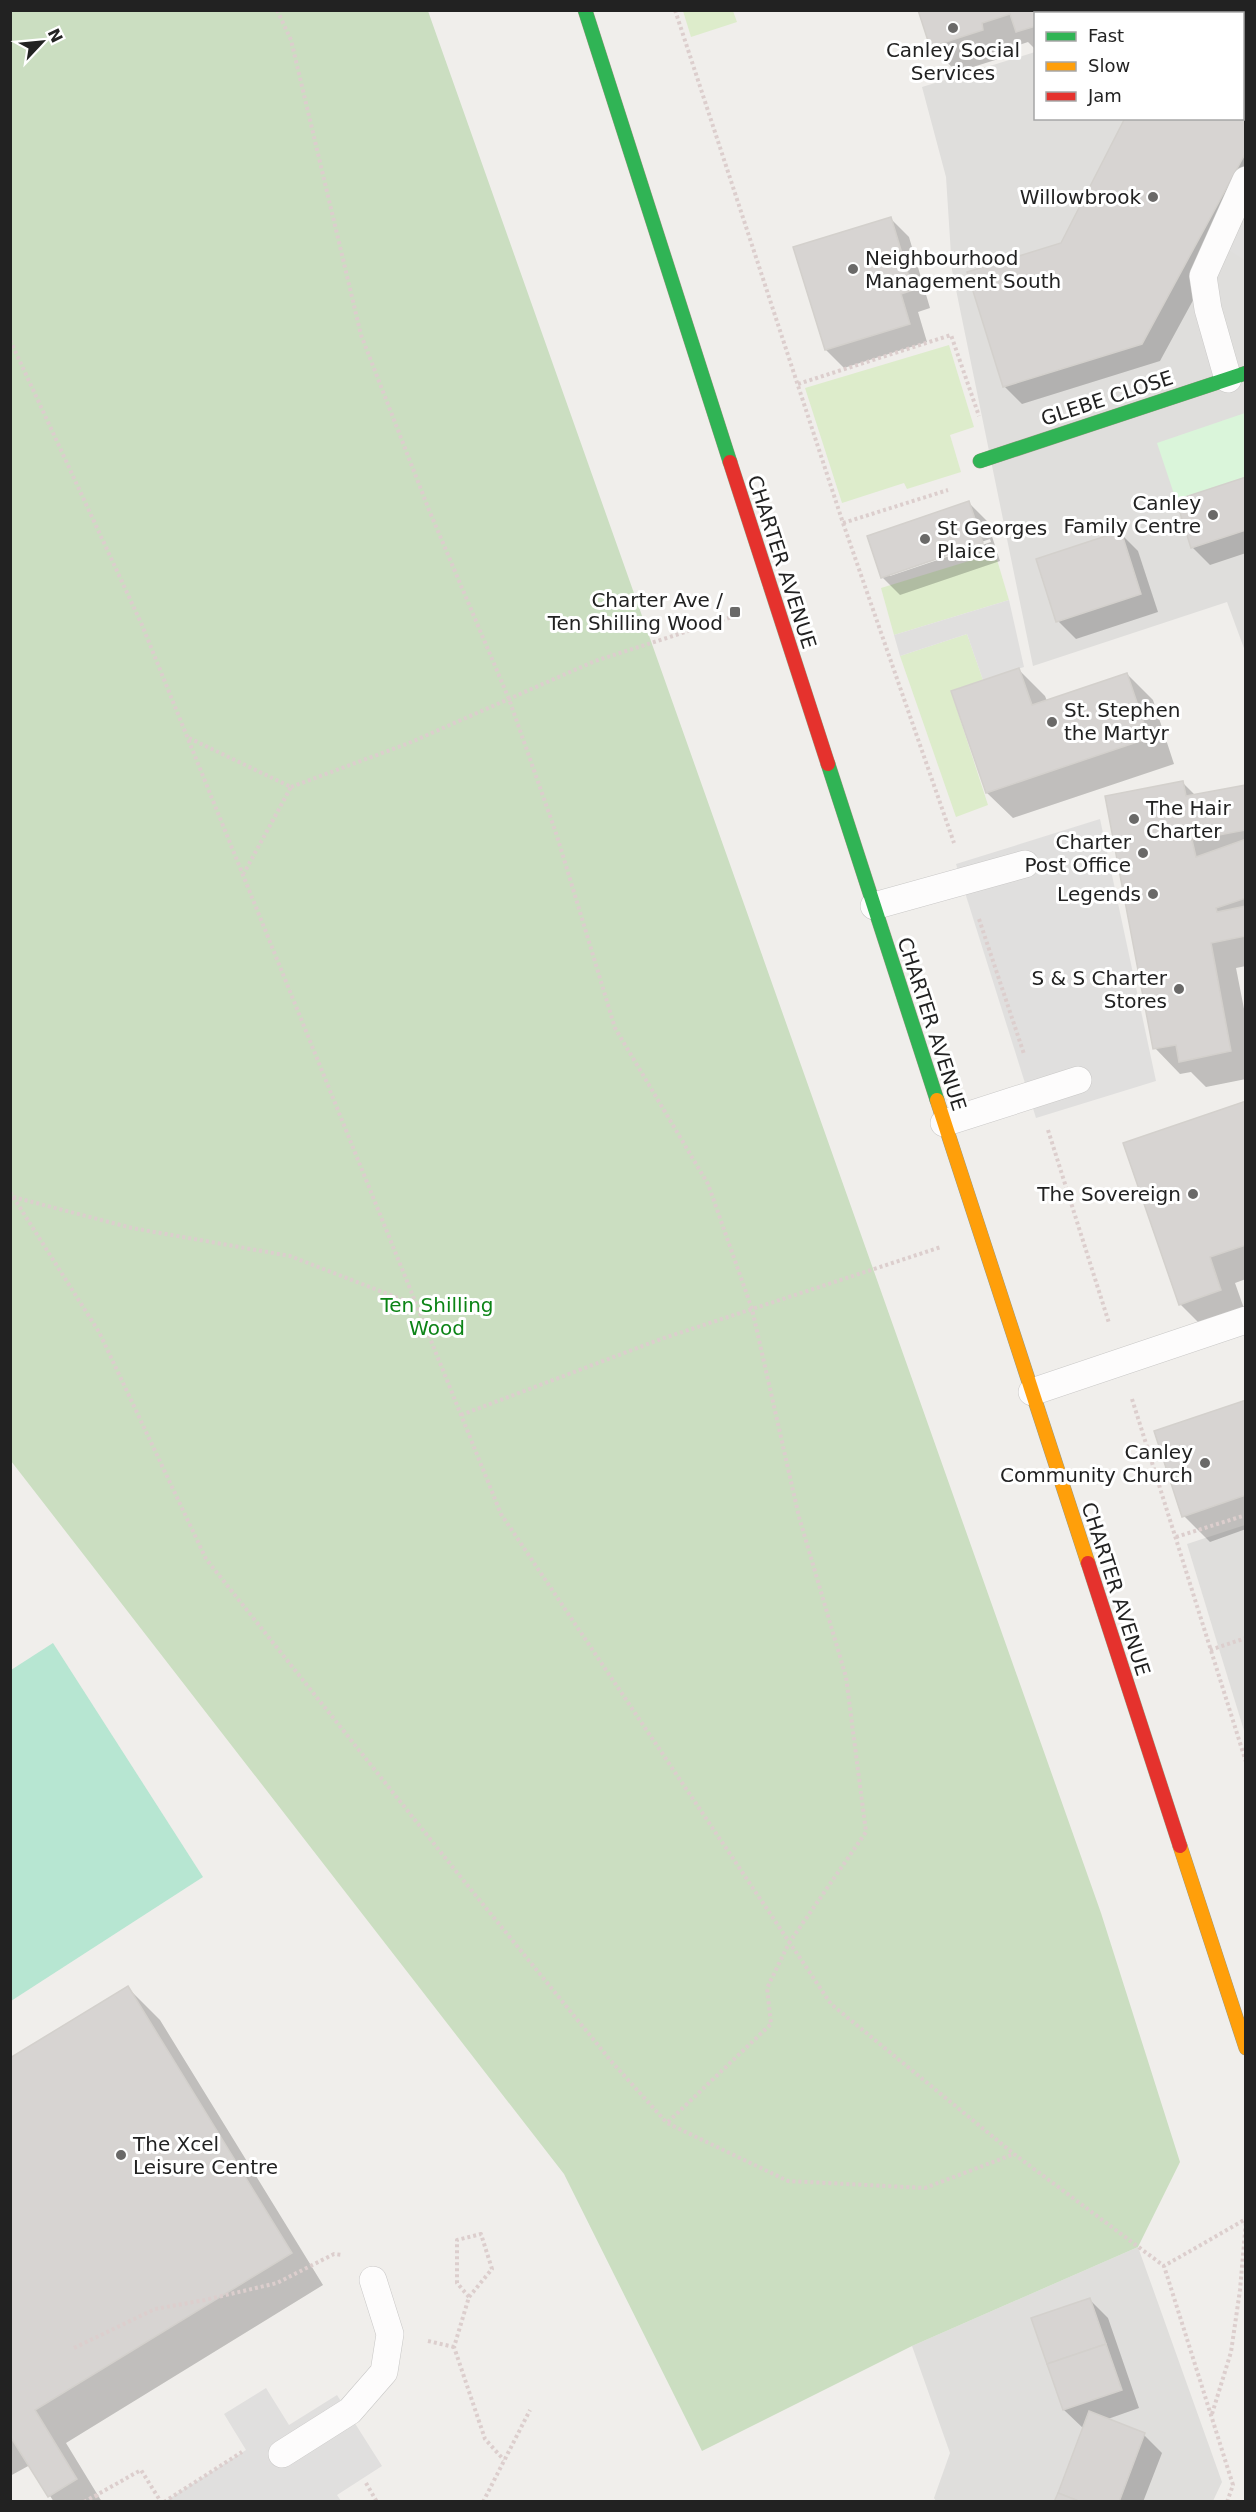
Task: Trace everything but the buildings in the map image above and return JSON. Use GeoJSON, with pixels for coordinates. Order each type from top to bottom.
{"type":"FeatureCollection","features":[{"type":"Feature","properties":{"kind":"street","name":"CHARTER AVENUE"},"geometry":{"type":"LineString","coordinates":[[585,10],[775,603],[1245,2048]]}},
{"type":"Feature","properties":{"kind":"street","name":"GLEBE CLOSE"},"geometry":{"type":"LineString","coordinates":[[987,459],[1237,376]]}},
{"type":"Feature","properties":{"kind":"lane"},"geometry":{"type":"LineString","coordinates":[[1237,376],[1208,309],[1203,276],[1245,180]]}},
{"type":"Feature","properties":{"kind":"lane"},"geometry":{"type":"LineString","coordinates":[[874,906],[1025,864]]}},
{"type":"Feature","properties":{"kind":"lane"},"geometry":{"type":"LineString","coordinates":[[944,1123],[1078,1080]]}},
{"type":"Feature","properties":{"kind":"lane"},"geometry":{"type":"LineString","coordinates":[[1032,1392],[1245,1320]]}},
{"type":"Feature","properties":{"kind":"lane"},"geometry":{"type":"LineString","coordinates":[[282,2454],[350,2411],[384,2372],[390,2334],[373,2280]]}},
{"type":"Feature","properties":{"kind":"path"},"geometry":{"type":"LineString","coordinates":[[277,10],[291,40],[361,335],[429,510],[509,699],[557,836],[615,1028],[708,1184],[752,1309],[798,1517],[846,1677],[867,1832],[789,1943],[767,1988],[771,2024],[667,2123]]}},
{"type":"Feature","properties":{"kind":"path"},"geometry":{"type":"LineString","coordinates":[[797,384],[951,335],[987,459],[986,477],[843,523]]}},
{"type":"Feature","properties":{"kind":"path"},"geometry":{"type":"LineString","coordinates":[[10,340],[142,625],[501,1514],[831,2004],[1014,2154],[1164,2266],[1233,2485],[1227,2502]]}},
{"type":"Feature","properties":{"kind":"path"},"geometry":{"type":"LineString","coordinates":[[243,874],[291,787],[410,743],[595,662],[775,603]]}},
{"type":"Feature","properties":{"kind":"path"},"geometry":{"type":"LineString","coordinates":[[188,738],[291,787]]}},
{"type":"Feature","properties":{"kind":"path"},"geometry":{"type":"LineString","coordinates":[[12,1194],[132,1228],[290,1256],[417,1306]]}},
{"type":"Feature","properties":{"kind":"path"},"geometry":{"type":"LineString","coordinates":[[12,1194],[99,1332],[206,1559],[611,2061],[667,2123],[788,2181],[925,2188],[1014,2154]]}},
{"type":"Feature","properties":{"kind":"path"},"geometry":{"type":"LineString","coordinates":[[461,1415],[661,1339],[981,1234]]}},
{"type":"Feature","properties":{"kind":"path"},"geometry":{"type":"LineString","coordinates":[[1176,1537],[1245,1515]]}},
{"type":"Feature","properties":{"kind":"path"},"geometry":{"type":"LineString","coordinates":[[1210,1650],[1245,1638]]}},
{"type":"Feature","properties":{"kind":"path"},"geometry":{"type":"LineString","coordinates":[[1164,2266],[1245,2220]]}},
{"type":"Feature","properties":{"kind":"path"},"geometry":{"type":"LineString","coordinates":[[1212,2415],[1231,2352],[1240,2290],[1245,2220]]}},
{"type":"Feature","properties":{"kind":"path"},"geometry":{"type":"LineString","coordinates":[[469,2297],[457,2283],[457,2240],[481,2234],[492,2269],[469,2297],[454,2347],[484,2439],[504,2460]]}},
{"type":"Feature","properties":{"kind":"path"},"geometry":{"type":"LineString","coordinates":[[74,2348],[155,2309],[277,2283],[334,2254],[345,2256]]}},
{"type":"Feature","properties":{"kind":"path"},"geometry":{"type":"LineString","coordinates":[[418,2339],[454,2347]]}},
{"type":"Feature","properties":{"kind":"path"},"geometry":{"type":"LineString","coordinates":[[483,2502],[530,2410]]}},
{"type":"Feature","properties":{"kind":"path"},"geometry":{"type":"LineString","coordinates":[[84,2502],[141,2470],[163,2502],[247,2450]]}},
{"type":"Feature","properties":{"kind":"path"},"geometry":{"type":"LineString","coordinates":[[366,2483],[377,2502]]}},
{"type":"Feature","properties":{"kind":"path"},"geometry":{"type":"LineString","coordinates":[[96,2495],[100,2502]]}},
{"type":"Feature","properties":{"kind":"shaded area"},"geometry":{"type":"Polygon","coordinates":[[[1245,11],[1245,651],[1227,602],[1033,666],[952,270],[946,177],[922,87],[1034,52],[1034,120],[1244,120],[1244,12],[1104,12],[1245,11]]]}},
{"type":"Feature","properties":{"kind":"shaded area"},"geometry":{"type":"Polygon","coordinates":[[[1245,216],[1245,260],[1227,249],[1245,216]]]}},
{"type":"Feature","properties":{"kind":"shaded area"},"geometry":{"type":"Polygon","coordinates":[[[1009,600],[1024,667],[983,680],[967,634],[900,656],[894,635],[1009,600]]]}},
{"type":"Feature","properties":{"kind":"shaded area"},"geometry":{"type":"Polygon","coordinates":[[[1100,819],[1156,1081],[1036,1118],[956,864],[1100,819]]]}},
{"type":"Feature","properties":{"kind":"shaded area"},"geometry":{"type":"Polygon","coordinates":[[[1246,1525],[1245,1734],[1187,1544],[1246,1525]]]}},
{"type":"Feature","properties":{"kind":"shaded area"},"geometry":{"type":"Polygon","coordinates":[[[1138,2247],[1222,2482],[1213,2501],[936,2501],[934,2498],[950,2453],[912,2346],[1138,2247]]]}},
{"type":"Feature","properties":{"kind":"shaded area"},"geometry":{"type":"Polygon","coordinates":[[[266,2388],[289,2425],[337,2395],[382,2466],[337,2495],[341,2501],[164,2502],[246,2450],[224,2414],[266,2388]]]}},
{"type":"Feature","properties":{"kind":"green space","name":"Ten Shilling Wood"},"geometry":{"type":"Polygon","coordinates":[[[11,10],[428,11],[1101,1913],[1180,2162],[1138,2247],[912,2346],[702,2451],[564,2174],[11,1461],[11,10]]]}},
{"type":"Feature","properties":{"kind":"green space"},"geometry":{"type":"Polygon","coordinates":[[[683,11],[733,11],[737,22],[691,37],[683,11]]]}},
{"type":"Feature","properties":{"kind":"green space"},"geometry":{"type":"Polygon","coordinates":[[[949,345],[974,427],[950,435],[961,472],[907,489],[904,483],[842,503],[805,388],[949,345]]]}},
{"type":"Feature","properties":{"kind":"green space"},"geometry":{"type":"Polygon","coordinates":[[[1245,413],[1245,477],[1176,500],[1157,443],[1245,413]]]}},
{"type":"Feature","properties":{"kind":"green space"},"geometry":{"type":"Polygon","coordinates":[[[995,553],[1009,600],[894,635],[881,588],[995,553]]]}},
{"type":"Feature","properties":{"kind":"green space"},"geometry":{"type":"Polygon","coordinates":[[[967,634],[983,680],[951,691],[988,805],[956,817],[900,656],[967,634]]]}},
{"type":"Feature","properties":{"kind":"green space"},"geometry":{"type":"Polygon","coordinates":[[[53,1643],[203,1877],[11,2001],[11,1670],[53,1643]]]}},
{"type":"Feature","properties":{"kind":"traffic: fast"},"geometry":{"type":"LineString","coordinates":[[585,10],[730,462]]}},
{"type":"Feature","properties":{"kind":"traffic: fast"},"geometry":{"type":"LineString","coordinates":[[980,461],[1246,373]]}},
{"type":"Feature","properties":{"kind":"traffic: fast"},"geometry":{"type":"LineString","coordinates":[[828,764],[937,1100]]}},
{"type":"Feature","properties":{"kind":"traffic: slow"},"geometry":{"type":"LineString","coordinates":[[937,1100],[1088,1563]]}},
{"type":"Feature","properties":{"kind":"traffic: slow"},"geometry":{"type":"LineString","coordinates":[[1180,1846],[1246,2048]]}},
{"type":"Feature","properties":{"kind":"traffic: jam"},"geometry":{"type":"LineString","coordinates":[[730,462],[828,764]]}},
{"type":"Feature","properties":{"kind":"traffic: jam"},"geometry":{"type":"LineString","coordinates":[[1088,1563],[1180,1846]]}},
{"type":"Feature","properties":{"kind":"place","name":"Canley Social Services"},"geometry":{"type":"Point","coordinates":[953,28]}},
{"type":"Feature","properties":{"kind":"place","name":"Willowbrook"},"geometry":{"type":"Point","coordinates":[1153,197]}},
{"type":"Feature","properties":{"kind":"place","name":"Neighbourhood Management South"},"geometry":{"type":"Point","coordinates":[853,269]}},
{"type":"Feature","properties":{"kind":"place","name":"Canley Family Centre"},"geometry":{"type":"Point","coordinates":[1213,515]}},
{"type":"Feature","properties":{"kind":"place","name":"St Georges Plaice"},"geometry":{"type":"Point","coordinates":[925,539]}},
{"type":"Feature","properties":{"kind":"place","name":"Charter Ave / Ten Shilling Wood"},"geometry":{"type":"Point","coordinates":[735,612]}},
{"type":"Feature","properties":{"kind":"place","name":"St. Stephen the Martyr"},"geometry":{"type":"Point","coordinates":[1052,722]}},
{"type":"Feature","properties":{"kind":"place","name":"The Hair Charter"},"geometry":{"type":"Point","coordinates":[1134,819]}},
{"type":"Feature","properties":{"kind":"place","name":"Charter Post Office"},"geometry":{"type":"Point","coordinates":[1143,853]}},
{"type":"Feature","properties":{"kind":"place","name":"Legends"},"geometry":{"type":"Point","coordinates":[1153,894]}},
{"type":"Feature","properties":{"kind":"place","name":"S & S Charter Stores"},"geometry":{"type":"Point","coordinates":[1179,989]}},
{"type":"Feature","properties":{"kind":"place","name":"The Sovereign"},"geometry":{"type":"Point","coordinates":[1193,1194]}},
{"type":"Feature","properties":{"kind":"place","name":"Canley Community Church"},"geometry":{"type":"Point","coordinates":[1205,1463]}},
{"type":"Feature","properties":{"kind":"place","name":"The Xcel Leisure Centre"},"geometry":{"type":"Point","coordinates":[121,2155]}}]}
